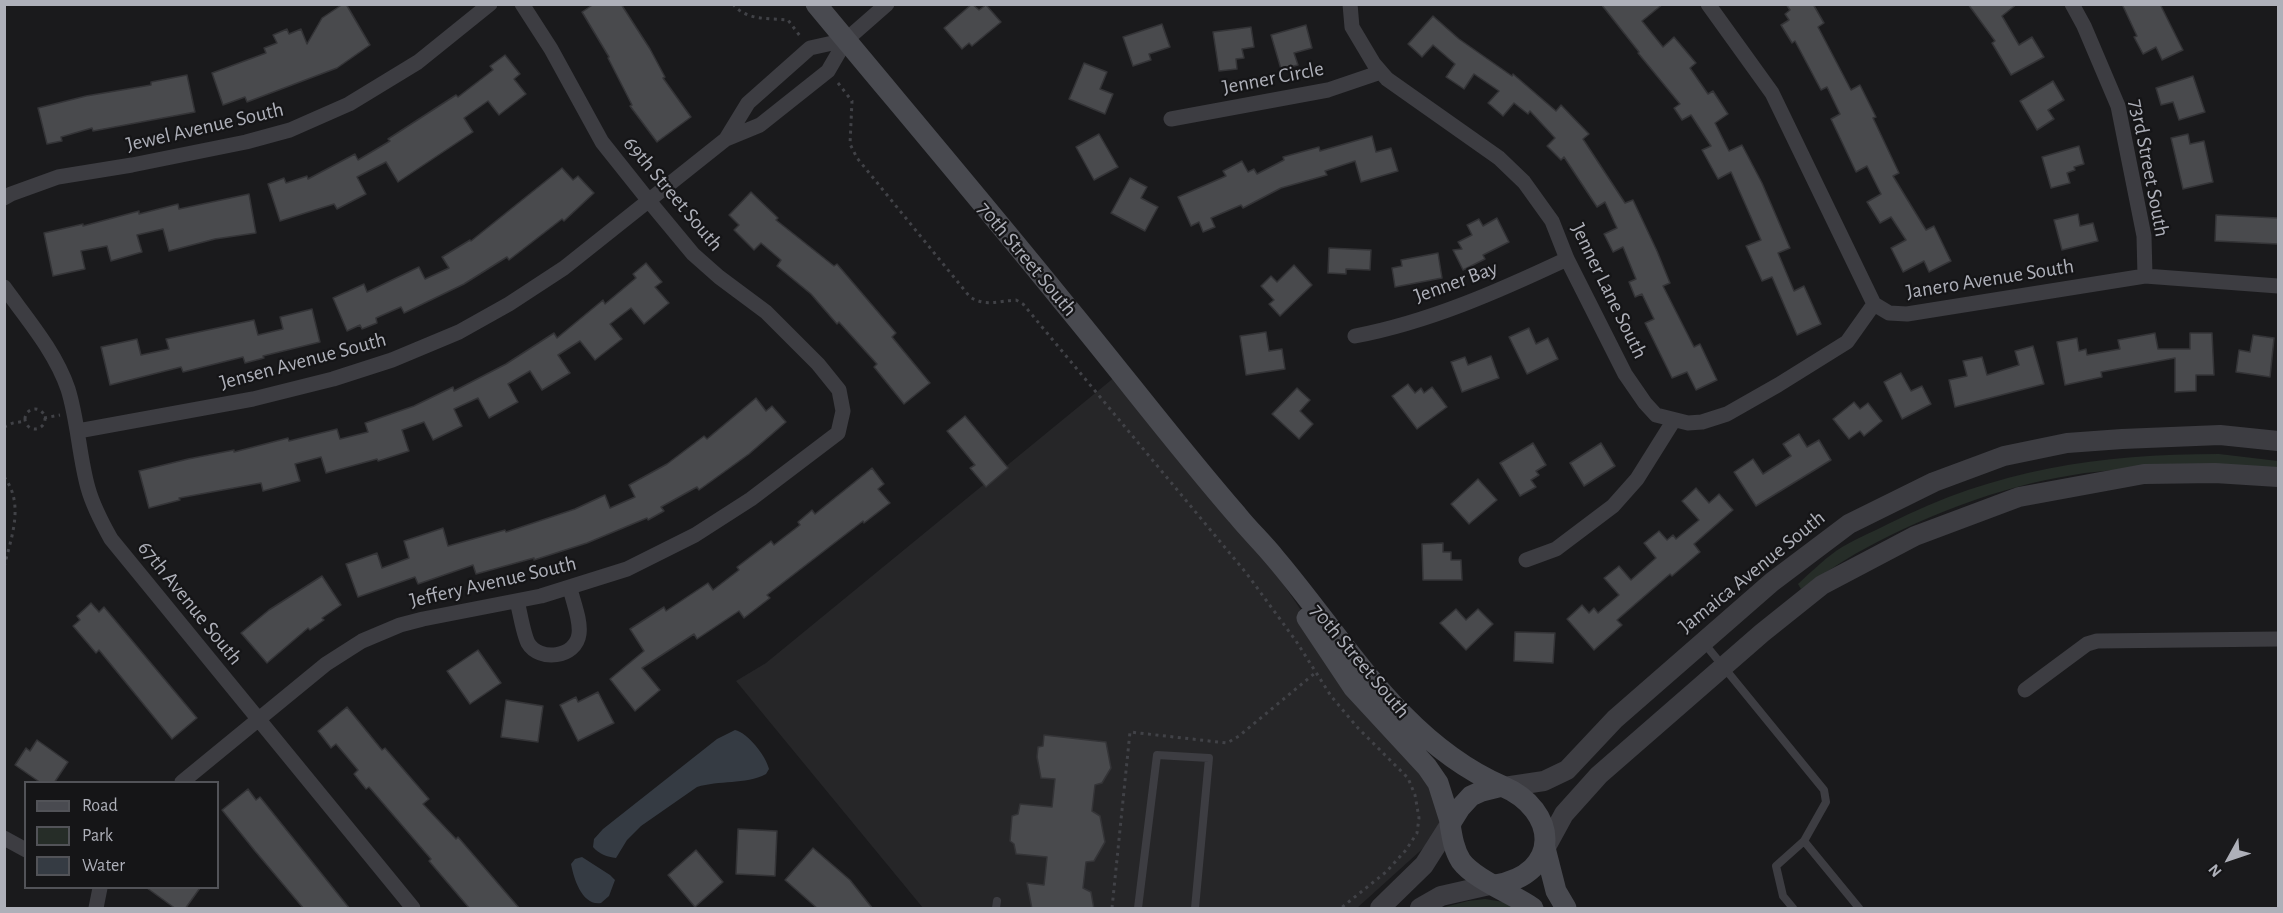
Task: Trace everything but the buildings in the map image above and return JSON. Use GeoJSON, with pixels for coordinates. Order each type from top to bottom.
{"type":"FeatureCollection","features":[{"type":"Feature","properties":{"kind":"main road","name":"70th Street South"},"geometry":{"type":"LineString","coordinates":[[816,4],[1062,300],[1236,515],[1275,558],[1377,687],[1427,738],[1475,774],[1503,786]]}},
{"type":"Feature","properties":{"kind":"main road","name":"70th Street South"},"geometry":{"type":"LineString","coordinates":[[1236,515],[1353,687],[1427,767],[1438,783],[1450,824]]}},
{"type":"Feature","properties":{"kind":"main road"},"geometry":{"type":"LineString","coordinates":[[1533,909],[1476,874],[1463,863],[1455,849],[1450,824],[1471,796],[1503,786],[1519,794],[1536,812],[1542,827],[1553,880],[1566,909]]}},
{"type":"Feature","properties":{"kind":"main road"},"geometry":{"type":"LineString","coordinates":[[1494,885],[1515,881],[1527,874],[1537,864],[1546,848]]}},
{"type":"Feature","properties":{"kind":"street","name":"Jewel Avenue South"},"geometry":{"type":"LineString","coordinates":[[4,198],[58,177],[246,142],[290,130],[349,104],[418,62],[490,4]]}},
{"type":"Feature","properties":{"kind":"street","name":"69th Street South"},"geometry":{"type":"LineString","coordinates":[[522,4],[551,49],[602,142],[693,254],[719,277],[766,312],[818,364],[839,390],[843,411]]}},
{"type":"Feature","properties":{"kind":"street","name":"Jensen Avenue South"},"geometry":{"type":"LineString","coordinates":[[78,431],[253,399],[333,379],[392,360],[459,332],[564,268],[726,139],[760,125],[828,71],[846,40],[887,4]]}},
{"type":"Feature","properties":{"kind":"street","name":"Jenner Lane South"},"geometry":{"type":"LineString","coordinates":[[1350,4],[1352,27],[1381,72],[1444,121],[1499,158],[1524,182],[1552,221],[1567,259],[1625,374],[1656,415],[1688,423],[1702,422],[1726,414],[1848,342],[1874,304]]}},
{"type":"Feature","properties":{"kind":"street"},"geometry":{"type":"LineString","coordinates":[[1708,4],[1772,93],[1874,304]]}},
{"type":"Feature","properties":{"kind":"street","name":"73rd Street South"},"geometry":{"type":"LineString","coordinates":[[2072,4],[2084,26],[2118,106],[2144,236],[2145,276]]}},
{"type":"Feature","properties":{"kind":"street","name":"Jensen Avenue South"},"geometry":{"type":"LineString","coordinates":[[726,139],[748,103],[810,48],[846,40]]}},
{"type":"Feature","properties":{"kind":"street","name":"Jenner Circle"},"geometry":{"type":"LineString","coordinates":[[1171,118],[1328,90],[1381,72]]}},
{"type":"Feature","properties":{"kind":"street","name":"Jenner Bay"},"geometry":{"type":"LineString","coordinates":[[1355,336],[1380,331],[1488,296],[1567,259]]}},
{"type":"Feature","properties":{"kind":"street","name":"Janero Avenue South"},"geometry":{"type":"LineString","coordinates":[[1874,304],[1889,313],[1907,314],[2145,276],[2278,286]]}},
{"type":"Feature","properties":{"kind":"street","name":"67th Avenue South"},"geometry":{"type":"LineString","coordinates":[[4,287],[58,366],[68,390],[92,499],[111,539],[413,909]]}},
{"type":"Feature","properties":{"kind":"street","name":"Jeffery Avenue South"},"geometry":{"type":"LineString","coordinates":[[184,781],[344,651],[381,632],[423,619],[570,588],[627,569],[695,535],[751,499],[838,433],[843,411]]}},
{"type":"Feature","properties":{"kind":"street"},"geometry":{"type":"LineString","coordinates":[[1526,560],[1556,549],[1612,506],[1637,479],[1674,420]]}},
{"type":"Feature","properties":{"kind":"street","name":"Jamaica Avenue South"},"geometry":{"type":"LineString","coordinates":[[1503,786],[1544,781],[1567,770],[1615,719],[1772,582],[1849,524],[1934,482],[2004,456],[2067,443],[2220,435],[2278,441]]}},
{"type":"Feature","properties":{"kind":"street"},"geometry":{"type":"LineString","coordinates":[[1546,848],[1559,822],[1589,784],[1723,666],[1822,585],[1915,536],[2019,497],[2144,474],[2214,473],[2278,477]]}},
{"type":"Feature","properties":{"kind":"street"},"geometry":{"type":"LineString","coordinates":[[517,601],[528,643],[542,655],[556,656],[572,648],[579,637],[579,627],[570,588]]}},
{"type":"Feature","properties":{"kind":"street"},"geometry":{"type":"LineString","coordinates":[[2025,690],[2086,644],[2097,641],[2278,639]]}},
{"type":"Feature","properties":{"kind":"street"},"geometry":{"type":"LineString","coordinates":[[1380,909],[1410,881],[1429,859],[1450,824]]}},
{"type":"Feature","properties":{"kind":"street"},"geometry":{"type":"LineString","coordinates":[[4,838],[24,849]]}},
{"type":"Feature","properties":{"kind":"street"},"geometry":{"type":"LineString","coordinates":[[1420,909],[1441,896],[1494,885]]}},
{"type":"Feature","properties":{"kind":"street"},"geometry":{"type":"LineString","coordinates":[[96,909],[100,889]]}},
{"type":"Feature","properties":{"kind":"lane"},"geometry":{"type":"LineString","coordinates":[[1704,643],[1824,790],[1826,802],[1804,841],[1776,866],[1784,896],[1793,909]]}},
{"type":"Feature","properties":{"kind":"lane"},"geometry":{"type":"LineString","coordinates":[[1138,909],[1157,755],[1209,758],[1195,909]]}},
{"type":"Feature","properties":{"kind":"lane"},"geometry":{"type":"LineString","coordinates":[[1804,841],[1859,909]]}},
{"type":"Feature","properties":{"kind":"path"},"geometry":{"type":"LineString","coordinates":[[733,4],[736,9],[753,18],[788,20],[810,48]]}},
{"type":"Feature","properties":{"kind":"path"},"geometry":{"type":"LineString","coordinates":[[828,71],[852,101],[850,144],[856,158],[970,297],[978,302],[990,304],[1016,300],[1023,304],[1221,543]]}},
{"type":"Feature","properties":{"kind":"path"},"geometry":{"type":"LineString","coordinates":[[33,410],[39,410],[44,418],[41,427],[34,429],[28,427],[25,421],[28,412],[33,410]]}},
{"type":"Feature","properties":{"kind":"path"},"geometry":{"type":"LineString","coordinates":[[44,418],[54,417]]}},
{"type":"Feature","properties":{"kind":"path"},"geometry":{"type":"LineString","coordinates":[[4,427],[25,421]]}},
{"type":"Feature","properties":{"kind":"path"},"geometry":{"type":"LineString","coordinates":[[4,477],[12,490],[15,505],[4,567]]}},
{"type":"Feature","properties":{"kind":"path"},"geometry":{"type":"LineString","coordinates":[[1341,909],[1386,872],[1406,850]]}},
{"type":"Feature","properties":{"kind":"shaded area"},"geometry":{"type":"Polygon","coordinates":[[[1121,372],[1275,572],[1320,638],[1427,767],[1450,824],[1357,908],[923,908],[736,681],[766,663],[1121,372]]]}},
{"type":"Feature","properties":{"kind":"green space"},"geometry":{"type":"Polygon","coordinates":[[[2219,454],[2278,461],[2278,470],[2175,468],[2124,470],[2045,480],[1960,505],[1933,516],[1880,540],[1801,589],[1798,584],[1848,543],[1929,505],[1969,490],[2049,468],[2090,462],[2132,457],[2219,454]]]}},
{"type":"Feature","properties":{"kind":"green space"},"geometry":{"type":"Polygon","coordinates":[[[1485,899],[1504,902],[1517,908],[1441,908],[1468,901],[1485,899]]]}},
{"type":"Feature","properties":{"kind":"water"},"geometry":{"type":"Polygon","coordinates":[[[735,730],[751,740],[760,752],[769,769],[766,774],[749,780],[697,787],[641,826],[627,840],[616,858],[603,855],[593,847],[594,839],[603,829],[717,739],[735,730]]]}},
{"type":"Feature","properties":{"kind":"water"},"geometry":{"type":"Polygon","coordinates":[[[582,857],[615,880],[609,896],[601,903],[594,903],[584,896],[574,877],[571,864],[575,859],[582,857]]]}}]}
